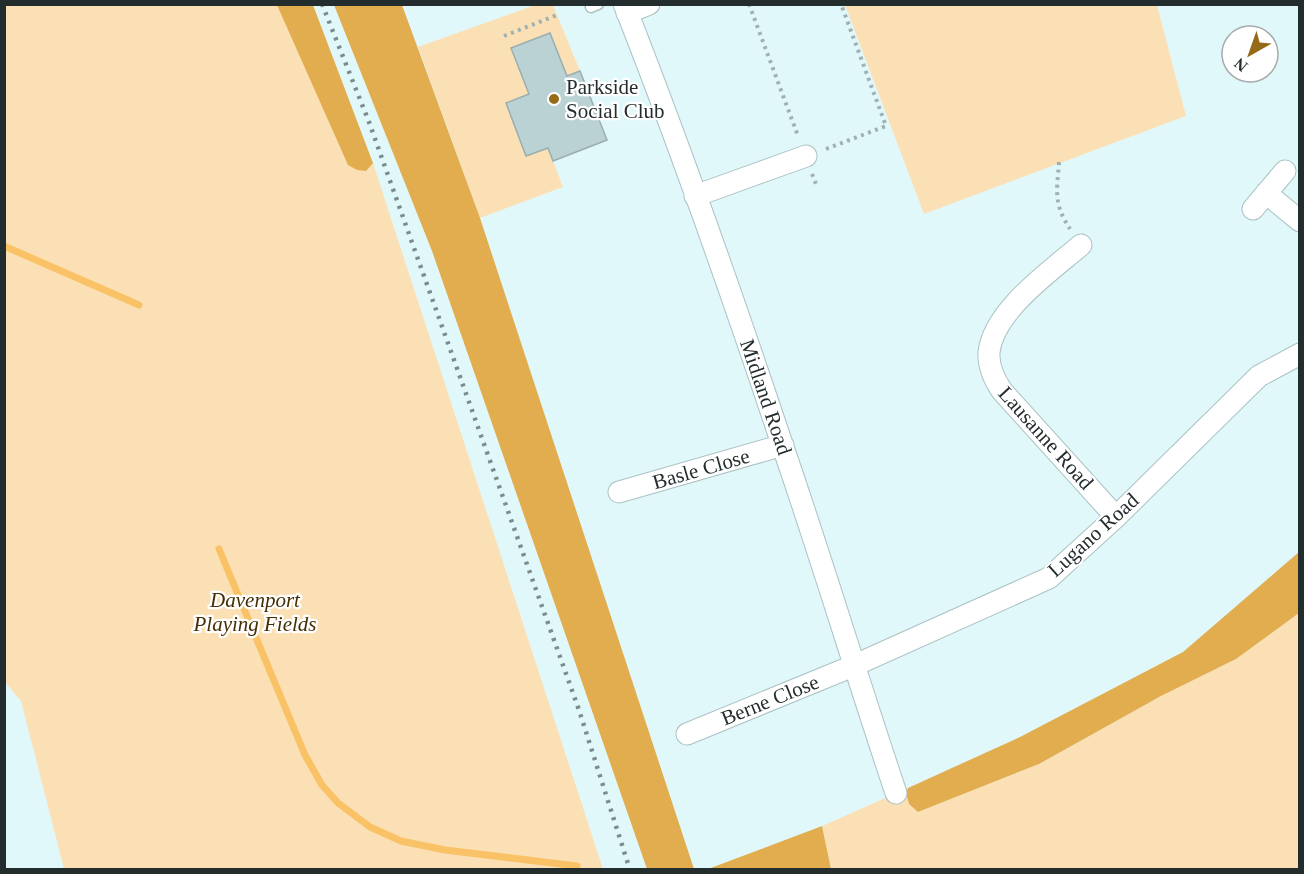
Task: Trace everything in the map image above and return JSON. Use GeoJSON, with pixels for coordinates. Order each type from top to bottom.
{"type":"FeatureCollection","features":[{"type":"Feature","properties":{"kind":"street"},"geometry":{"type":"LineString","coordinates":[[626,9],[650,4]]}},
{"type":"Feature","properties":{"kind":"street","name":"Midland Road"},"geometry":{"type":"LineString","coordinates":[[626,9],[783,445],[896,793]]}},
{"type":"Feature","properties":{"kind":"street"},"geometry":{"type":"LineString","coordinates":[[695,196],[806,156]]}},
{"type":"Feature","properties":{"kind":"street"},"geometry":{"type":"LineString","coordinates":[[1284,171],[1260,201],[1299,221]]}},
{"type":"Feature","properties":{"kind":"street","name":"Lausanne Road"},"geometry":{"type":"LineString","coordinates":[[1081,245],[1007,311],[992,339],[989,351],[991,371],[1002,391],[1116,517]]}},
{"type":"Feature","properties":{"kind":"street","name":"Lugano Road"},"geometry":{"type":"LineString","coordinates":[[853,666],[1049,578],[1116,517],[1259,376],[1299,354]]}},
{"type":"Feature","properties":{"kind":"street","name":"Basle Close"},"geometry":{"type":"LineString","coordinates":[[619,492],[783,445]]}},
{"type":"Feature","properties":{"kind":"street","name":"Berne Close"},"geometry":{"type":"LineString","coordinates":[[687,734],[853,666]]}},
{"type":"Feature","properties":{"kind":"path"},"geometry":{"type":"LineString","coordinates":[[749,4],[806,156],[886,126],[841,4]]}},
{"type":"Feature","properties":{"kind":"path"},"geometry":{"type":"LineString","coordinates":[[504,36],[557,15]]}},
{"type":"Feature","properties":{"kind":"path"},"geometry":{"type":"LineString","coordinates":[[1059,162],[1056,186],[1057,206],[1081,245]]}},
{"type":"Feature","properties":{"kind":"green space","name":"Davenport Playing Fields"},"geometry":{"type":"Polygon","coordinates":[[[5,5],[301,5],[373,163],[603,869],[64,869],[21,701],[5,682],[5,5]]]}},
{"type":"Feature","properties":{"kind":"green space"},"geometry":{"type":"Polygon","coordinates":[[[535,5],[553,5],[580,71],[567,76],[550,33],[511,48],[529,94],[506,103],[526,156],[548,148],[563,187],[480,218],[418,47],[535,5]]]}},
{"type":"Feature","properties":{"kind":"green space"},"geometry":{"type":"Polygon","coordinates":[[[845,5],[1157,5],[1186,116],[924,214],[845,5]]]}},
{"type":"Feature","properties":{"kind":"green space"},"geometry":{"type":"Polygon","coordinates":[[[1299,613],[1299,869],[831,869],[822,826],[908,788],[906,793],[909,804],[918,812],[1039,764],[1161,696],[1236,659],[1299,613]]]}},
{"type":"Feature","properties":{"kind":"shaded area"},"geometry":{"type":"Polygon","coordinates":[[[277,5],[313,5],[373,163],[366,171],[357,170],[348,165],[277,5]]]}},
{"type":"Feature","properties":{"kind":"shaded area"},"geometry":{"type":"Polygon","coordinates":[[[334,5],[402,5],[480,218],[694,869],[647,869],[432,251],[334,5]]]}},
{"type":"Feature","properties":{"kind":"shaded area"},"geometry":{"type":"Polygon","coordinates":[[[1299,552],[1299,613],[1236,659],[1161,696],[1039,764],[918,812],[909,804],[906,793],[908,788],[1020,737],[1183,652],[1299,552]]]}},
{"type":"Feature","properties":{"kind":"shaded area"},"geometry":{"type":"Polygon","coordinates":[[[822,826],[831,869],[708,869],[822,826]]]}},
{"type":"Feature","properties":{"kind":"building","name":"Parkside Social Club"},"geometry":{"type":"Polygon","coordinates":[[[550,33],[567,76],[580,71],[607,140],[553,161],[548,148],[526,156],[506,103],[529,94],[511,48],[550,33]]]}},
{"type":"Feature","properties":{"kind":"waterway"},"geometry":{"type":"LineString","coordinates":[[4,246],[139,305]]}},
{"type":"Feature","properties":{"kind":"waterway"},"geometry":{"type":"LineString","coordinates":[[219,549],[305,755],[322,785],[338,803],[370,827],[401,841],[445,850],[577,866]]}},
{"type":"Feature","properties":{"kind":"railway"},"geometry":{"type":"LineString","coordinates":[[322,4],[369,122],[579,710],[630,870]]}},
{"type":"Feature","properties":{"kind":"place","name":"Parkside Social Club"},"geometry":{"type":"Point","coordinates":[554,99]}}]}
